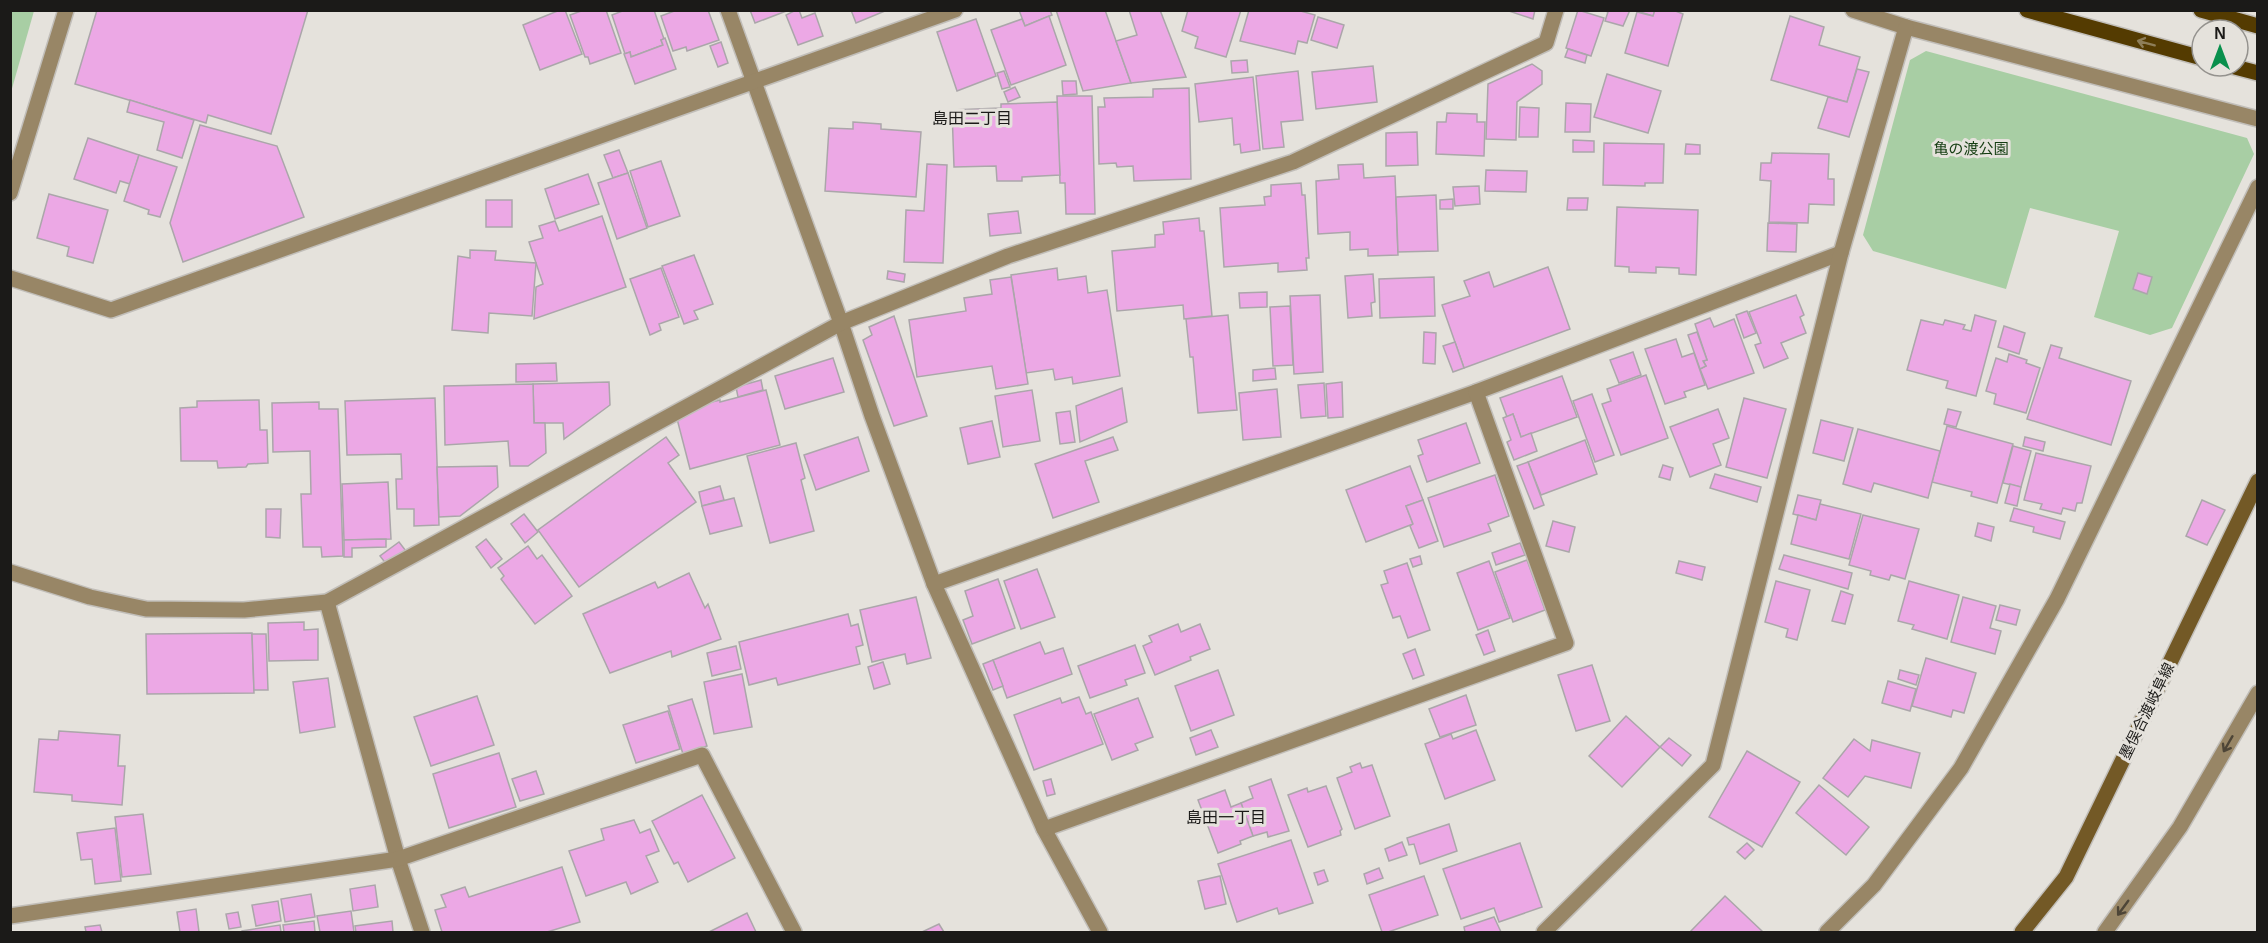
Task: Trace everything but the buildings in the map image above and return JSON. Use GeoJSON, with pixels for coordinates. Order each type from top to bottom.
{"type":"FeatureCollection","features":[{"type":"Feature","properties":{"kind":"main road"},"geometry":{"type":"LineString","coordinates":[[2028,10],[2190,55]]}},
{"type":"Feature","properties":{"kind":"main road"},"geometry":{"type":"LineString","coordinates":[[2201,10],[2258,26]]}},
{"type":"Feature","properties":{"kind":"main road","name":"墨俣合渡岐阜線"},"geometry":{"type":"LineString","coordinates":[[2022,933],[2066,877],[2258,481]]}},
{"type":"Feature","properties":{"kind":"street"},"geometry":{"type":"LineString","coordinates":[[10,193],[66,10]]}},
{"type":"Feature","properties":{"kind":"street"},"geometry":{"type":"LineString","coordinates":[[728,10],[934,584],[1044,830],[1100,933]]}},
{"type":"Feature","properties":{"kind":"street"},"geometry":{"type":"LineString","coordinates":[[10,278],[111,310],[955,10]]}},
{"type":"Feature","properties":{"kind":"street"},"geometry":{"type":"LineString","coordinates":[[10,572],[90,597],[146,609],[244,610],[327,602],[841,323],[1008,256],[1293,162],[1546,43],[1556,10]]}},
{"type":"Feature","properties":{"kind":"street"},"geometry":{"type":"LineString","coordinates":[[1853,10],[1906,27],[2258,118]]}},
{"type":"Feature","properties":{"kind":"street"},"geometry":{"type":"LineString","coordinates":[[1544,933],[1713,765],[1841,253],[1885,93],[1906,27]]}},
{"type":"Feature","properties":{"kind":"street"},"geometry":{"type":"LineString","coordinates":[[1827,933],[1874,885],[1961,768],[2057,599],[2258,188]]}},
{"type":"Feature","properties":{"kind":"street"},"geometry":{"type":"LineString","coordinates":[[934,584],[1476,392],[1841,253]]}},
{"type":"Feature","properties":{"kind":"street"},"geometry":{"type":"LineString","coordinates":[[1044,830],[1566,643],[1476,392]]}},
{"type":"Feature","properties":{"kind":"street"},"geometry":{"type":"LineString","coordinates":[[327,602],[398,859],[422,933]]}},
{"type":"Feature","properties":{"kind":"street"},"geometry":{"type":"LineString","coordinates":[[2105,933],[2180,827],[2258,693]]}},
{"type":"Feature","properties":{"kind":"street"},"geometry":{"type":"LineString","coordinates":[[10,916],[398,859],[702,755],[794,933]]}},
{"type":"Feature","properties":{"kind":"green space"},"geometry":{"type":"Polygon","coordinates":[[[10,11],[34,11],[11,92],[10,11]]]}},
{"type":"Feature","properties":{"kind":"green space","name":"亀の渡公園"},"geometry":{"type":"Polygon","coordinates":[[[1926,51],[2247,138],[2254,154],[2172,328],[2150,335],[2094,317],[2119,231],[2030,208],[2006,289],[1873,251],[1863,235],[1910,60],[1926,51]]]}},
{"type":"Feature","properties":{"kind":"district","name":"島田二丁目"},"geometry":{"type":"Point","coordinates":[972,118]}},
{"type":"Feature","properties":{"kind":"district","name":"島田一丁目"},"geometry":{"type":"Point","coordinates":[1226,817]}}]}
